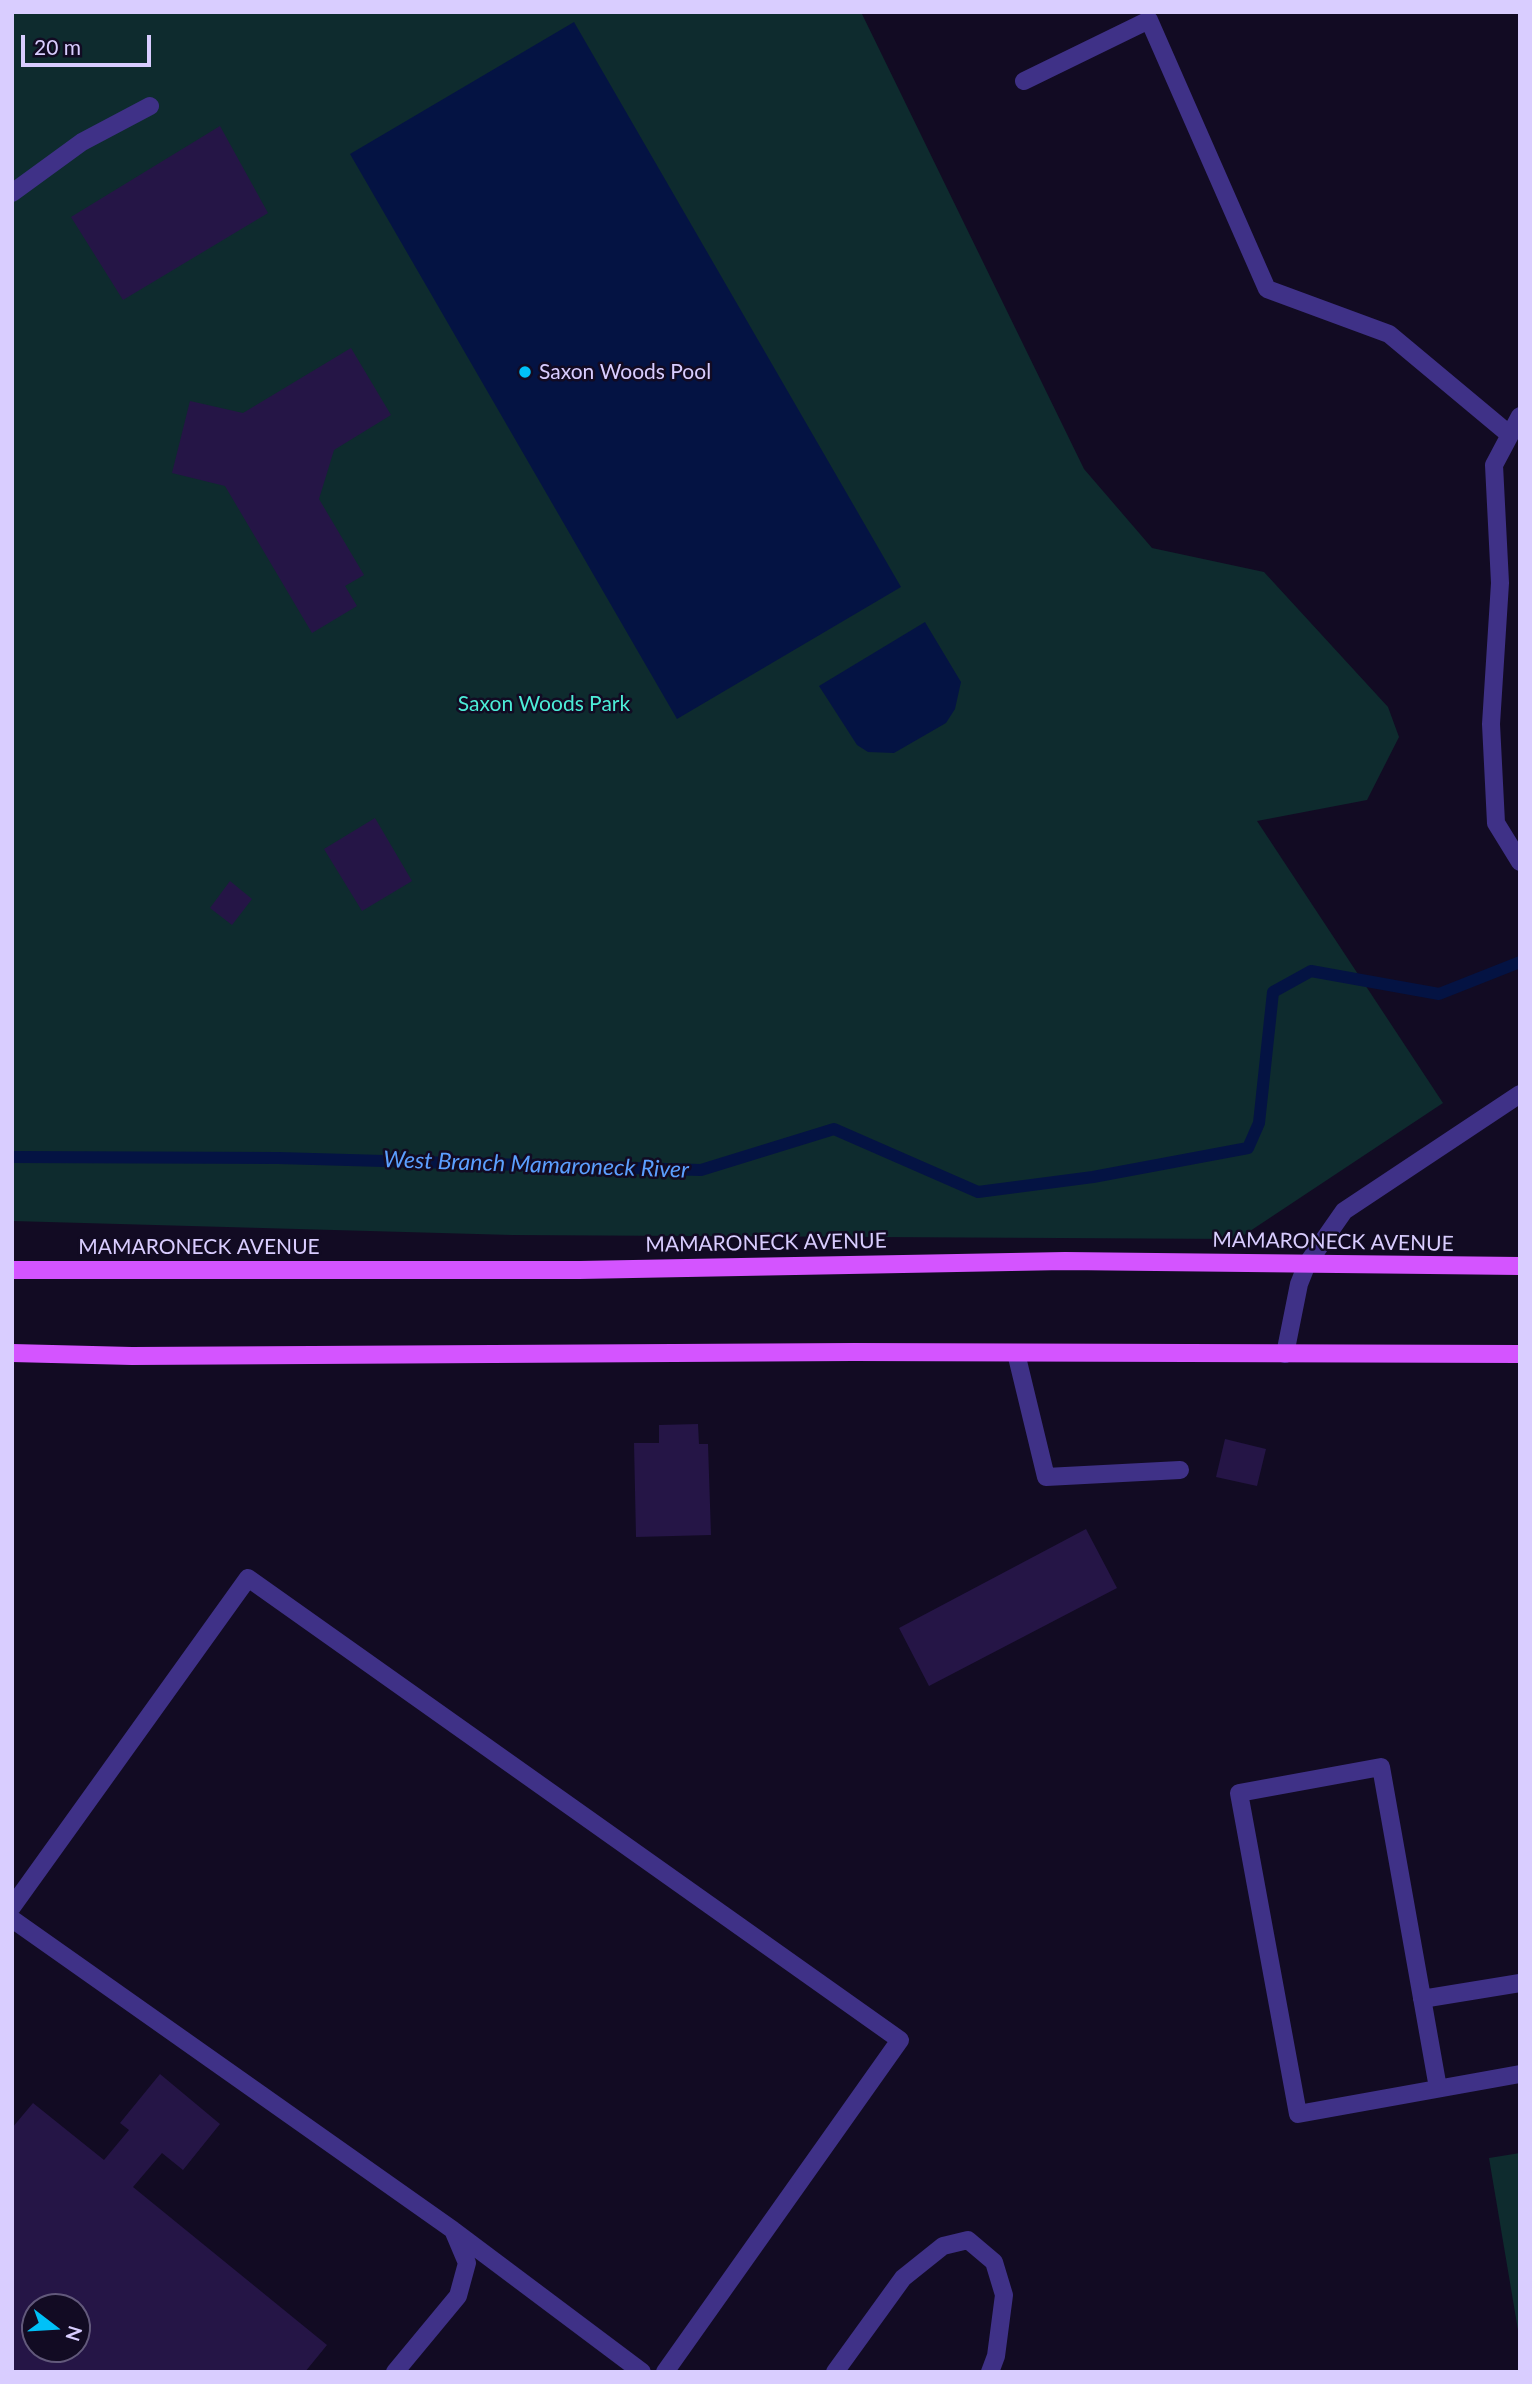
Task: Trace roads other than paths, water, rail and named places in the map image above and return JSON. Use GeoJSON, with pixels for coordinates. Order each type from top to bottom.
{"type":"FeatureCollection","features":[{"type":"Feature","properties":{"kind":"main road","name":"MAMARONECK AVENUE"},"geometry":{"type":"LineString","coordinates":[[12,1270],[579,1270],[1065,1261],[1520,1266]]}},
{"type":"Feature","properties":{"kind":"main road"},"geometry":{"type":"LineString","coordinates":[[12,1353],[160,1356],[1520,1354]]}},
{"type":"Feature","properties":{"kind":"street"},"geometry":{"type":"LineString","coordinates":[[1024,82],[1149,20],[1267,289],[1389,334],[1510,435]]}},
{"type":"Feature","properties":{"kind":"street"},"geometry":{"type":"LineString","coordinates":[[12,193],[82,142],[150,106]]}},
{"type":"Feature","properties":{"kind":"street"},"geometry":{"type":"LineString","coordinates":[[1520,416],[1494,465],[1500,583],[1491,724],[1496,823],[1520,862]]}},
{"type":"Feature","properties":{"kind":"street"},"geometry":{"type":"LineString","coordinates":[[1285,1354],[1299,1284],[1307,1265],[1344,1211],[1520,1094]]}},
{"type":"Feature","properties":{"kind":"street"},"geometry":{"type":"LineString","coordinates":[[1016,1353],[1046,1478],[1180,1470]]}},
{"type":"Feature","properties":{"kind":"street"},"geometry":{"type":"LineString","coordinates":[[12,1907],[248,1578],[900,2040],[665,2372]]}},
{"type":"Feature","properties":{"kind":"street"},"geometry":{"type":"LineString","coordinates":[[1438,2088],[1381,1767],[1239,1793],[1298,2114],[1520,2074]]}},
{"type":"Feature","properties":{"kind":"street"},"geometry":{"type":"LineString","coordinates":[[12,1919],[453,2230],[642,2372]]}},
{"type":"Feature","properties":{"kind":"street"},"geometry":{"type":"LineString","coordinates":[[1422,1999],[1520,1983]]}},
{"type":"Feature","properties":{"kind":"street"},"geometry":{"type":"LineString","coordinates":[[395,2372],[458,2295],[467,2263],[453,2230]]}},
{"type":"Feature","properties":{"kind":"street"},"geometry":{"type":"LineString","coordinates":[[835,2372],[904,2278],[943,2246],[968,2239],[994,2262],[1004,2295],[996,2356],[990,2372]]}},
{"type":"Feature","properties":{"kind":"waterway","name":"West Branch Mamaroneck River"},"geometry":{"type":"LineString","coordinates":[[12,1157],[278,1158],[701,1170],[834,1129],[978,1192],[1093,1177],[1248,1148],[1259,1123],[1273,992],[1311,971],[1439,994],[1520,962]]}},
{"type":"Feature","properties":{"kind":"place","name":"Saxon Woods Pool"},"geometry":{"type":"Point","coordinates":[525,372]}},
{"type":"Feature","properties":{"kind":"park label","name":"Saxon Woods Park"},"geometry":{"type":"Point","coordinates":[544,704]}}]}
